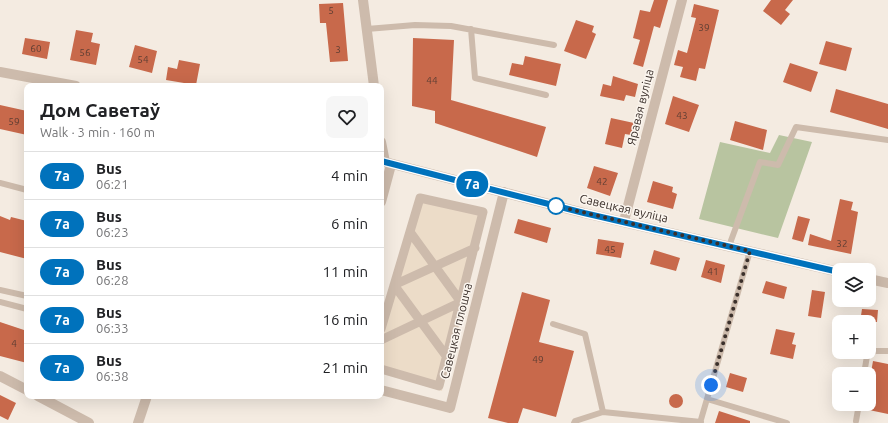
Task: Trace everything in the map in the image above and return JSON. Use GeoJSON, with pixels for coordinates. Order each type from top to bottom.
{"type":"FeatureCollection","features":[{"type":"Feature","properties":{"kind":"street"},"geometry":{"type":"LineString","coordinates":[[363,0],[374,83]]}},
{"type":"Feature","properties":{"kind":"street","name":"Яравая вуліца"},"geometry":{"type":"LineString","coordinates":[[624,221],[682,0]]}},
{"type":"Feature","properties":{"kind":"street"},"geometry":{"type":"LineString","coordinates":[[0,72],[60,83]]}},
{"type":"Feature","properties":{"kind":"street"},"geometry":{"type":"LineString","coordinates":[[384,179],[386,163]]}},
{"type":"Feature","properties":{"kind":"street","name":"Савецкая вуліца"},"geometry":{"type":"LineString","coordinates":[[386,163],[832,270]]}},
{"type":"Feature","properties":{"kind":"street","name":"Савецкая плошча"},"geometry":{"type":"LineString","coordinates":[[384,391],[450,408],[504,192]]}},
{"type":"Feature","properties":{"kind":"street"},"geometry":{"type":"LineString","coordinates":[[384,319],[420,198],[483,212],[462,302],[439,386],[384,370]]}},
{"type":"Feature","properties":{"kind":"street"},"geometry":{"type":"LineString","coordinates":[[410,232],[462,302]]}},
{"type":"Feature","properties":{"kind":"street"},"geometry":{"type":"LineString","coordinates":[[394,285],[475,248]]}},
{"type":"Feature","properties":{"kind":"street"},"geometry":{"type":"LineString","coordinates":[[876,280],[888,283]]}},
{"type":"Feature","properties":{"kind":"street"},"geometry":{"type":"LineString","coordinates":[[394,285],[447,357]]}},
{"type":"Feature","properties":{"kind":"street"},"geometry":{"type":"LineString","coordinates":[[384,339],[462,302]]}},
{"type":"Feature","properties":{"kind":"street"},"geometry":{"type":"LineString","coordinates":[[0,376],[24,388]]}},
{"type":"Feature","properties":{"kind":"street"},"geometry":{"type":"LineString","coordinates":[[44,399],[89,423]]}},
{"type":"Feature","properties":{"kind":"street"},"geometry":{"type":"LineString","coordinates":[[138,423],[146,399]]}},
{"type":"Feature","properties":{"kind":"lane"},"geometry":{"type":"LineString","coordinates":[[367,29],[415,25],[452,26],[554,45]]}},
{"type":"Feature","properties":{"kind":"lane"},"geometry":{"type":"LineString","coordinates":[[471,29],[475,78],[546,95]]}},
{"type":"Feature","properties":{"kind":"lane"},"geometry":{"type":"LineString","coordinates":[[729,246],[760,162],[778,165],[796,126],[888,140]]}},
{"type":"Feature","properties":{"kind":"lane"},"geometry":{"type":"LineString","coordinates":[[0,183],[24,189]]}},
{"type":"Feature","properties":{"kind":"lane"},"geometry":{"type":"LineString","coordinates":[[574,423],[575,421],[603,412],[701,422],[750,251]]}},
{"type":"Feature","properties":{"kind":"lane"},"geometry":{"type":"LineString","coordinates":[[0,290],[24,295]]}},
{"type":"Feature","properties":{"kind":"lane"},"geometry":{"type":"LineString","coordinates":[[0,302],[24,308]]}},
{"type":"Feature","properties":{"kind":"lane"},"geometry":{"type":"LineString","coordinates":[[554,324],[585,334],[603,412]]}},
{"type":"Feature","properties":{"kind":"lane"},"geometry":{"type":"LineString","coordinates":[[865,367],[867,356],[875,351],[888,351]]}},
{"type":"Feature","properties":{"kind":"lane"},"geometry":{"type":"LineString","coordinates":[[707,399],[787,423]]}},
{"type":"Feature","properties":{"kind":"lane"},"geometry":{"type":"LineString","coordinates":[[856,421],[858,411]]}},
{"type":"Feature","properties":{"kind":"green space"},"geometry":{"type":"Polygon","coordinates":[[[779,135],[812,142],[778,238],[699,219],[720,142],[770,153],[779,135]]]}},
{"type":"Feature","properties":{"kind":"shaded area"},"geometry":{"type":"Polygon","coordinates":[[[420,198],[483,212],[442,391],[384,374],[384,306],[420,198]]]}},
{"type":"Feature","properties":{"kind":"building"},"geometry":{"type":"Polygon","coordinates":[[[654,0],[668,0],[660,28],[654,26],[643,67],[633,64],[640,40],[633,38],[640,10],[650,12],[654,0]]]}},
{"type":"Feature","properties":{"kind":"building"},"geometry":{"type":"Polygon","coordinates":[[[771,0],[793,0],[785,10],[790,14],[781,25],[763,11],[771,0]]]}},
{"type":"Feature","properties":{"kind":"building"},"geometry":{"type":"Polygon","coordinates":[[[343,3],[348,61],[330,62],[326,23],[320,23],[319,4],[343,3]]]}},
{"type":"Feature","properties":{"kind":"building"},"geometry":{"type":"Polygon","coordinates":[[[694,4],[719,10],[705,69],[699,68],[696,81],[680,77],[683,67],[674,65],[678,50],[687,53],[696,18],[691,17],[694,4]]]}},
{"type":"Feature","properties":{"kind":"building"},"geometry":{"type":"Polygon","coordinates":[[[576,20],[594,26],[592,32],[596,34],[586,59],[564,51],[576,20]]]}},
{"type":"Feature","properties":{"kind":"building"},"geometry":{"type":"Polygon","coordinates":[[[76,30],[93,33],[91,42],[100,44],[96,65],[70,60],[76,30]]]}},
{"type":"Feature","properties":{"kind":"building"},"geometry":{"type":"Polygon","coordinates":[[[25,38],[50,42],[47,59],[22,54],[25,38]]]}},
{"type":"Feature","properties":{"kind":"building"},"geometry":{"type":"Polygon","coordinates":[[[413,38],[454,40],[451,100],[546,127],[537,157],[435,123],[435,111],[412,106],[413,38]]]}},
{"type":"Feature","properties":{"kind":"building"},"geometry":{"type":"Polygon","coordinates":[[[826,41],[852,48],[846,71],[819,64],[826,41]]]}},
{"type":"Feature","properties":{"kind":"building"},"geometry":{"type":"Polygon","coordinates":[[[135,45],[157,51],[152,73],[129,67],[135,45]]]}},
{"type":"Feature","properties":{"kind":"building"},"geometry":{"type":"Polygon","coordinates":[[[525,56],[561,64],[556,86],[509,75],[512,63],[523,65],[525,56]]]}},
{"type":"Feature","properties":{"kind":"building"},"geometry":{"type":"Polygon","coordinates":[[[179,60],[200,64],[196,83],[184,83],[166,80],[168,67],[177,69],[179,60]]]}},
{"type":"Feature","properties":{"kind":"building"},"geometry":{"type":"Polygon","coordinates":[[[790,63],[818,72],[811,92],[783,82],[790,63]]]}},
{"type":"Feature","properties":{"kind":"building"},"geometry":{"type":"Polygon","coordinates":[[[613,76],[638,84],[635,97],[626,95],[624,101],[600,96],[603,84],[611,86],[613,76]]]}},
{"type":"Feature","properties":{"kind":"building"},"geometry":{"type":"Polygon","coordinates":[[[836,89],[888,104],[888,129],[830,112],[836,89]]]}},
{"type":"Feature","properties":{"kind":"building"},"geometry":{"type":"Polygon","coordinates":[[[673,96],[699,105],[689,132],[665,124],[673,96]]]}},
{"type":"Feature","properties":{"kind":"building"},"geometry":{"type":"Polygon","coordinates":[[[0,105],[24,110],[24,134],[0,129],[0,105]]]}},
{"type":"Feature","properties":{"kind":"building"},"geometry":{"type":"Polygon","coordinates":[[[611,118],[634,123],[631,135],[625,134],[622,148],[605,144],[611,118]]]}},
{"type":"Feature","properties":{"kind":"building"},"geometry":{"type":"Polygon","coordinates":[[[735,121],[767,130],[763,150],[730,140],[735,121]]]}},
{"type":"Feature","properties":{"kind":"building"},"geometry":{"type":"Polygon","coordinates":[[[594,166],[618,173],[610,196],[587,188],[594,166]]]}},
{"type":"Feature","properties":{"kind":"building"},"geometry":{"type":"Polygon","coordinates":[[[653,181],[673,187],[672,192],[677,194],[673,209],[647,202],[653,181]]]}},
{"type":"Feature","properties":{"kind":"building"},"geometry":{"type":"Polygon","coordinates":[[[840,199],[853,202],[851,210],[858,212],[851,254],[808,245],[810,234],[831,241],[840,199]]]}},
{"type":"Feature","properties":{"kind":"building"},"geometry":{"type":"Polygon","coordinates":[[[0,216],[10,220],[11,217],[24,220],[24,258],[0,252],[0,216]]]}},
{"type":"Feature","properties":{"kind":"building"},"geometry":{"type":"Polygon","coordinates":[[[798,216],[810,219],[803,242],[792,239],[798,216]]]}},
{"type":"Feature","properties":{"kind":"building"},"geometry":{"type":"Polygon","coordinates":[[[518,219],[551,228],[547,243],[514,233],[518,219]]]}},
{"type":"Feature","properties":{"kind":"building"},"geometry":{"type":"Polygon","coordinates":[[[598,239],[624,243],[621,258],[596,254],[598,239]]]}},
{"type":"Feature","properties":{"kind":"building"},"geometry":{"type":"Polygon","coordinates":[[[654,250],[680,258],[676,271],[650,264],[654,250]]]}},
{"type":"Feature","properties":{"kind":"building"},"geometry":{"type":"Polygon","coordinates":[[[706,260],[725,265],[721,283],[701,277],[706,260]]]}},
{"type":"Feature","properties":{"kind":"building"},"geometry":{"type":"Polygon","coordinates":[[[766,281],[787,287],[784,299],[762,293],[766,281]]]}},
{"type":"Feature","properties":{"kind":"building"},"geometry":{"type":"Polygon","coordinates":[[[812,290],[825,292],[821,318],[808,316],[812,290]]]}},
{"type":"Feature","properties":{"kind":"building"},"geometry":{"type":"Polygon","coordinates":[[[522,292],[550,300],[539,342],[574,351],[556,417],[523,408],[518,423],[508,423],[488,418],[522,292]]]}},
{"type":"Feature","properties":{"kind":"building"},"geometry":{"type":"Polygon","coordinates":[[[862,309],[878,310],[877,322],[876,315],[861,315],[862,309]]]}},
{"type":"Feature","properties":{"kind":"building"},"geometry":{"type":"Polygon","coordinates":[[[0,322],[24,330],[24,362],[0,356],[0,322]]]}},
{"type":"Feature","properties":{"kind":"building"},"geometry":{"type":"Polygon","coordinates":[[[776,329],[795,333],[792,344],[796,345],[793,359],[770,354],[776,329]]]}},
{"type":"Feature","properties":{"kind":"building"},"geometry":{"type":"Polygon","coordinates":[[[873,361],[888,364],[888,414],[874,411],[876,411],[876,367],[872,367],[873,361]]]}},
{"type":"Feature","properties":{"kind":"building"},"geometry":{"type":"Polygon","coordinates":[[[730,373],[747,378],[743,392],[726,387],[730,373]]]}},
{"type":"Feature","properties":{"kind":"building"},"geometry":{"type":"Polygon","coordinates":[[[676,394],[681,396],[683,401],[681,406],[676,408],[671,406],[669,401],[671,396],[676,394]]]}},
{"type":"Feature","properties":{"kind":"building"},"geometry":{"type":"Polygon","coordinates":[[[0,395],[16,403],[8,420],[0,416],[0,395]]]}},
{"type":"Feature","properties":{"kind":"building"},"geometry":{"type":"Polygon","coordinates":[[[719,411],[750,421],[750,423],[715,423],[719,411]]]}},
{"type":"Feature","properties":{"kind":"bus line","name":"7а"},"geometry":{"type":"LineString","coordinates":[[384,162],[584,213],[624,221],[832,270]]}},
{"type":"Feature","properties":{"kind":"route"},"geometry":{"type":"LineString","coordinates":[[556,206],[750,251],[711,385]]}}]}
